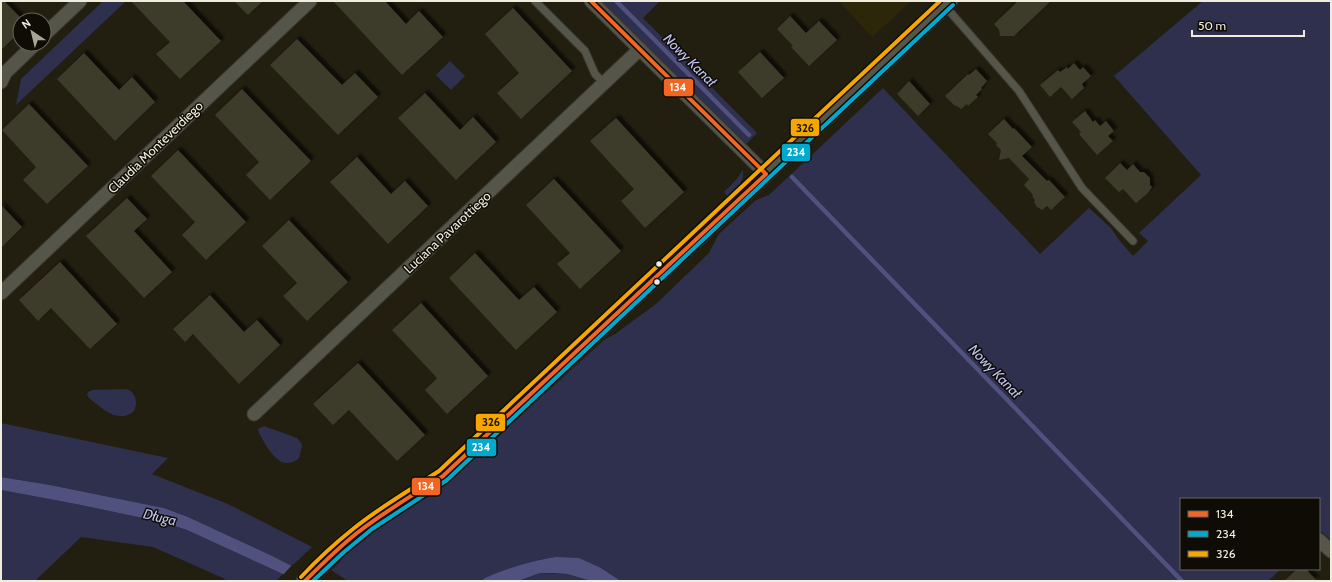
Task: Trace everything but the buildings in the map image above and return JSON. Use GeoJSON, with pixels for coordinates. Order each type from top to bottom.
{"type":"FeatureCollection","features":[{"type":"Feature","properties":{"kind":"street"},"geometry":{"type":"LineString","coordinates":[[52,27],[80,1]]}},
{"type":"Feature","properties":{"kind":"street","name":"Claudia Monteverdiego"},"geometry":{"type":"LineString","coordinates":[[1,293],[310,1]]}},
{"type":"Feature","properties":{"kind":"street"},"geometry":{"type":"LineString","coordinates":[[591,1],[766,174]]}},
{"type":"Feature","properties":{"kind":"street"},"geometry":{"type":"LineString","coordinates":[[304,581],[345,543],[377,518],[443,476],[947,3]]}},
{"type":"Feature","properties":{"kind":"street","name":"Luciana Pavarottiego"},"geometry":{"type":"LineString","coordinates":[[254,414],[640,49]]}},
{"type":"Feature","properties":{"kind":"street"},"geometry":{"type":"LineString","coordinates":[[1,82],[5,73],[27,52]]}},
{"type":"Feature","properties":{"kind":"street"},"geometry":{"type":"LineString","coordinates":[[1320,541],[1331,551]]}},
{"type":"Feature","properties":{"kind":"lane"},"geometry":{"type":"LineString","coordinates":[[535,1],[585,51],[595,74],[604,83]]}},
{"type":"Feature","properties":{"kind":"lane"},"geometry":{"type":"LineString","coordinates":[[947,3],[1019,91],[1082,188],[1133,242]]}},
{"type":"Feature","properties":{"kind":"shaded area"},"geometry":{"type":"Polygon","coordinates":[[[103,1],[126,1],[16,105],[21,79],[49,52],[52,52],[52,50],[103,1]]]}},
{"type":"Feature","properties":{"kind":"shaded area"},"geometry":{"type":"Polygon","coordinates":[[[601,1],[660,1],[643,18],[757,133],[746,144],[601,1]]]}},
{"type":"Feature","properties":{"kind":"shaded area"},"geometry":{"type":"Polygon","coordinates":[[[839,1],[911,1],[872,37],[839,1]]]}},
{"type":"Feature","properties":{"kind":"shaded area"},"geometry":{"type":"Polygon","coordinates":[[[1203,1],[1331,1],[1331,540],[1322,532],[1320,533],[1320,498],[1180,498],[1180,570],[1280,570],[1268,581],[621,581],[601,568],[498,573],[481,581],[348,581],[331,570],[341,561],[339,559],[361,540],[459,472],[604,340],[615,334],[656,304],[709,253],[719,234],[756,200],[769,195],[883,88],[1040,254],[1089,208],[1111,228],[1133,256],[1148,241],[1139,233],[1201,175],[1114,76],[1203,1]]]}},
{"type":"Feature","properties":{"kind":"shaded area"},"geometry":{"type":"Polygon","coordinates":[[[450,61],[465,76],[451,90],[436,75],[450,61]]]}},
{"type":"Feature","properties":{"kind":"shaded area"},"geometry":{"type":"Polygon","coordinates":[[[743,170],[741,182],[734,192],[728,197],[724,192],[736,180],[743,170]]]}},
{"type":"Feature","properties":{"kind":"shaded area"},"geometry":{"type":"Polygon","coordinates":[[[126,389],[134,395],[136,404],[134,411],[128,415],[122,416],[110,414],[87,395],[88,392],[92,390],[126,389]]]}},
{"type":"Feature","properties":{"kind":"shaded area"},"geometry":{"type":"Polygon","coordinates":[[[1,423],[168,458],[152,474],[228,504],[312,547],[292,566],[188,517],[164,508],[50,485],[1,477],[1,423]]]}},
{"type":"Feature","properties":{"kind":"shaded area"},"geometry":{"type":"Polygon","coordinates":[[[264,426],[297,438],[302,446],[299,458],[292,462],[286,463],[280,461],[274,456],[259,433],[258,429],[264,426]]]}},
{"type":"Feature","properties":{"kind":"shaded area"},"geometry":{"type":"Polygon","coordinates":[[[1,490],[162,522],[187,530],[283,574],[276,581],[223,581],[225,579],[153,547],[81,537],[35,581],[1,581],[1,490]]]}},
{"type":"Feature","properties":{"kind":"shaded area"},"geometry":{"type":"Polygon","coordinates":[[[540,573],[567,574],[591,581],[518,581],[540,573]]]}},
{"type":"Feature","properties":{"kind":"water","name":"Długa"},"geometry":{"type":"Polygon","coordinates":[[[1,477],[50,485],[164,508],[188,517],[322,581],[298,581],[187,530],[162,522],[1,490],[1,477]]]}},
{"type":"Feature","properties":{"kind":"water"},"geometry":{"type":"Polygon","coordinates":[[[556,557],[579,558],[601,568],[621,581],[591,581],[567,574],[540,573],[518,581],[481,581],[511,568],[556,557]]]}},
{"type":"Feature","properties":{"kind":"pier"},"geometry":{"type":"Polygon","coordinates":[[[293,564],[322,579],[320,581],[293,581],[282,576],[293,564]]]}},
{"type":"Feature","properties":{"kind":"waterway","name":"Nowy Kanał"},"geometry":{"type":"LineString","coordinates":[[616,1],[749,135]]}},
{"type":"Feature","properties":{"kind":"waterway","name":"Nowy Kanał"},"geometry":{"type":"LineString","coordinates":[[792,177],[1182,581]]}},
{"type":"Feature","properties":{"kind":"transit line","name":"134"},"geometry":{"type":"LineString","coordinates":[[591,1],[766,174]]}},
{"type":"Feature","properties":{"kind":"transit line","name":"326"},"geometry":{"type":"LineString","coordinates":[[301,577],[332,546],[363,521],[439,471],[940,1]]}},
{"type":"Feature","properties":{"kind":"transit line","name":"234"},"geometry":{"type":"LineString","coordinates":[[313,581],[344,552],[372,529],[447,480],[953,5]]}},
{"type":"Feature","properties":{"kind":"transit line","name":"134"},"geometry":{"type":"LineString","coordinates":[[305,581],[337,550],[367,525],[388,510],[443,476],[766,174]]}}]}
